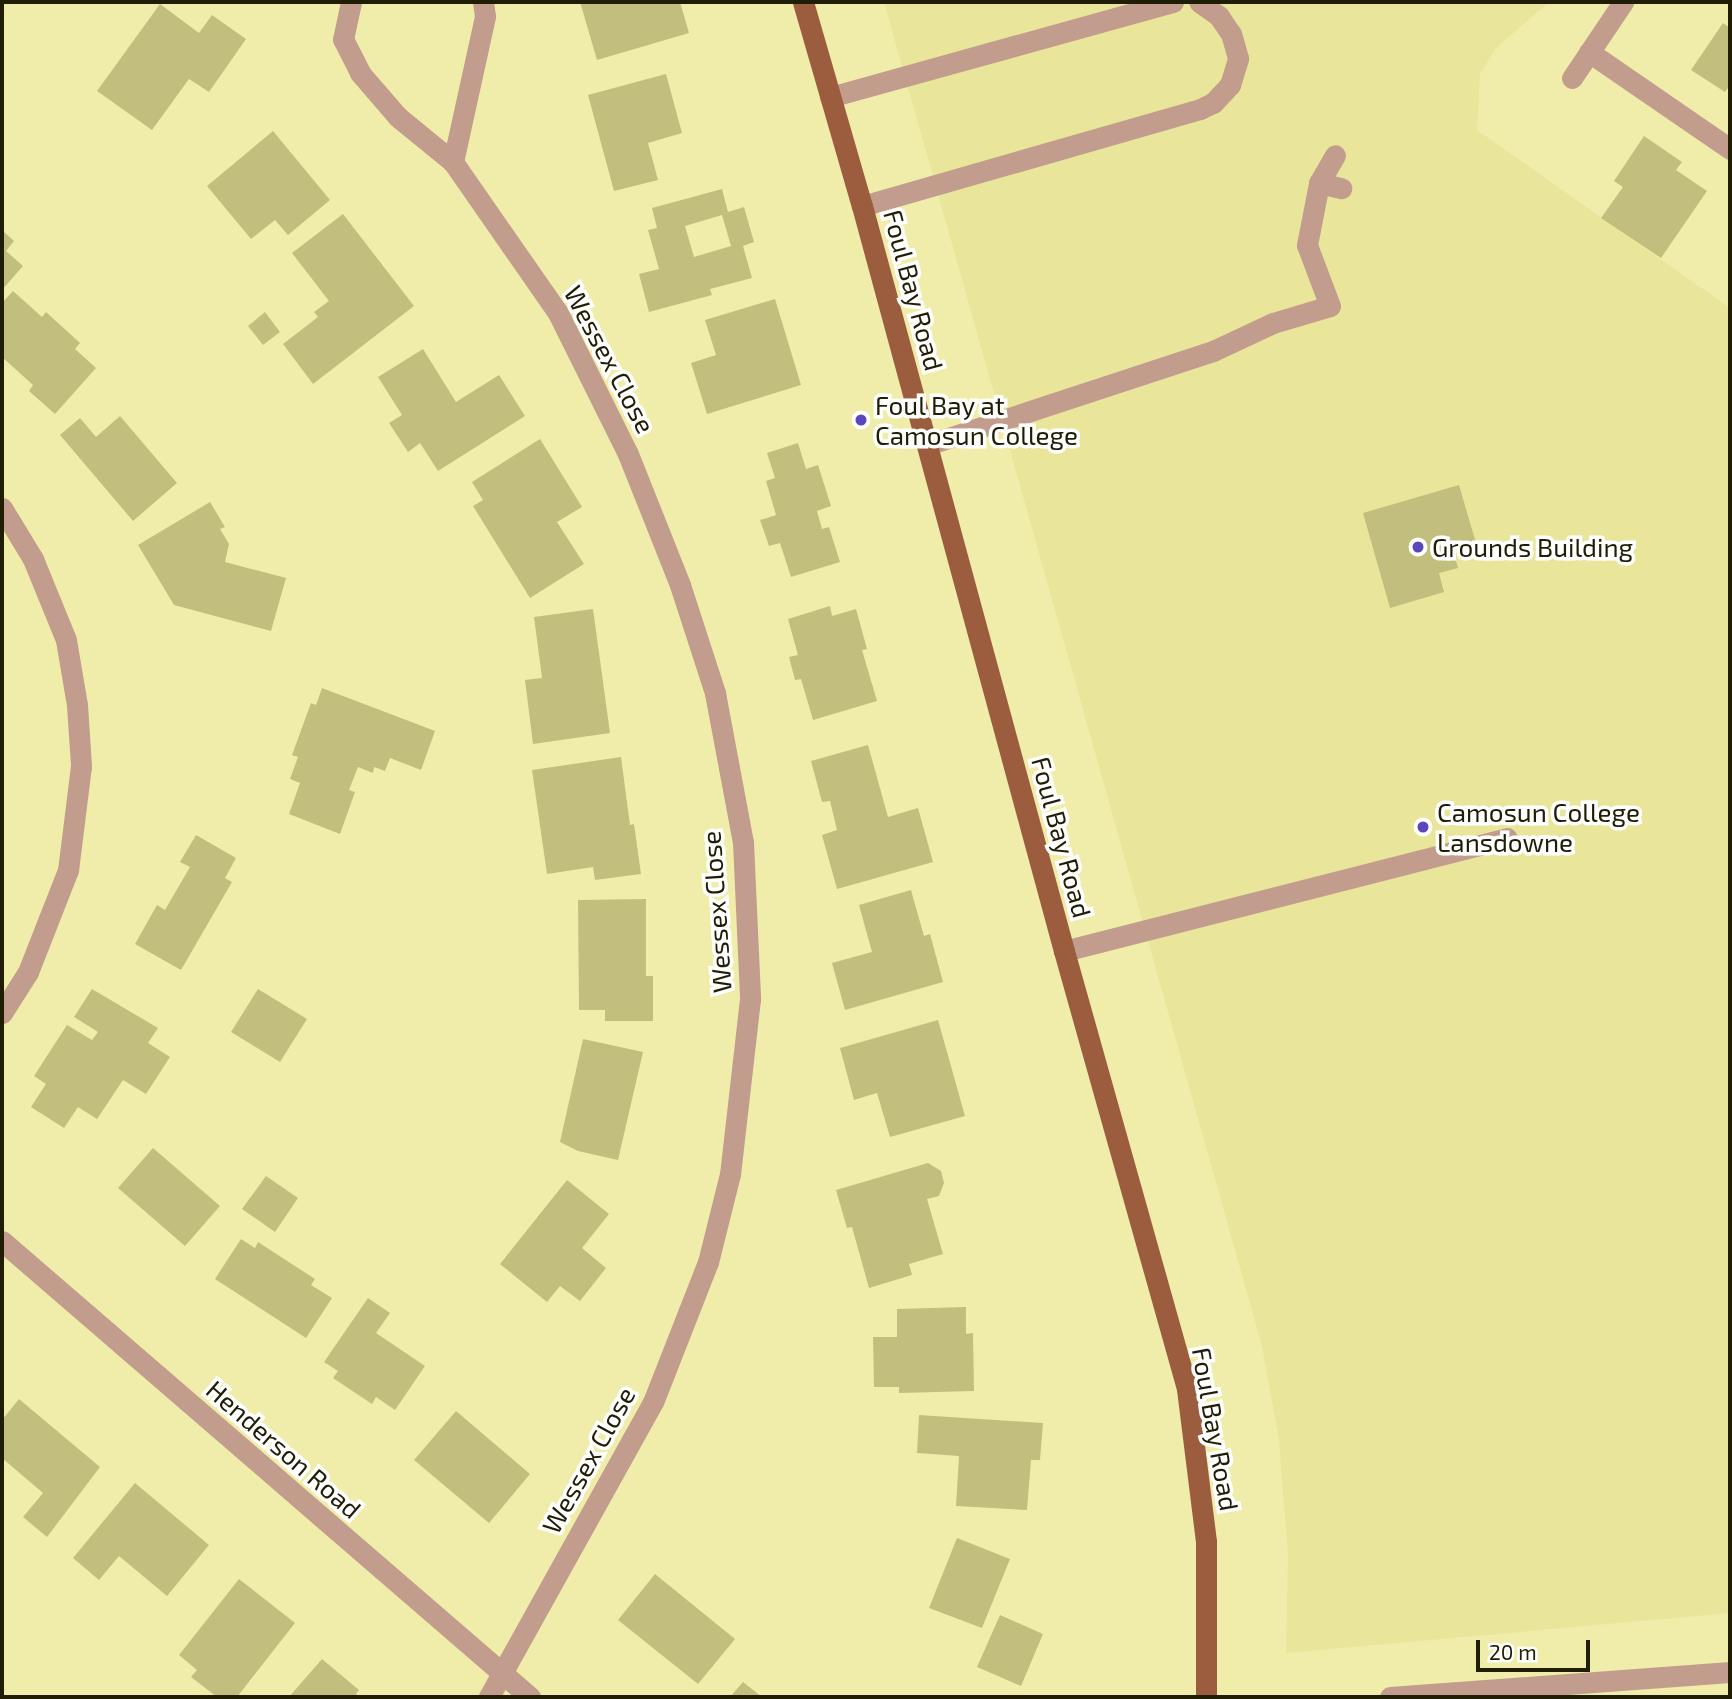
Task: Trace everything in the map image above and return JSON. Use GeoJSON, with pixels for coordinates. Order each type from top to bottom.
{"type":"FeatureCollection","features":[{"type":"Feature","properties":{"kind":"main road","name":"Foul Bay Road"},"geometry":{"type":"LineString","coordinates":[[803,2],[862,206],[1064,951],[1187,1389],[1206,1541],[1206,1697]]}},
{"type":"Feature","properties":{"kind":"street","name":"Wessex Close"},"geometry":{"type":"LineString","coordinates":[[351,2],[343,39],[360,73],[398,117],[453,162],[558,313],[628,454],[680,585],[715,693],[743,842],[750,999],[730,1174],[708,1262],[681,1337],[653,1402],[489,1697]]}},
{"type":"Feature","properties":{"kind":"street"},"geometry":{"type":"LineString","coordinates":[[453,162],[483,29],[483,2]]}},
{"type":"Feature","properties":{"kind":"street"},"geometry":{"type":"LineString","coordinates":[[830,97],[1173,2]]}},
{"type":"Feature","properties":{"kind":"street"},"geometry":{"type":"LineString","coordinates":[[862,206],[1213,103],[1230,85],[1238,58],[1231,34],[1219,16],[1199,2]]}},
{"type":"Feature","properties":{"kind":"street"},"geometry":{"type":"LineString","coordinates":[[1572,78],[1623,2]]}},
{"type":"Feature","properties":{"kind":"street"},"geometry":{"type":"LineString","coordinates":[[1589,52],[1730,149]]}},
{"type":"Feature","properties":{"kind":"street"},"geometry":{"type":"LineString","coordinates":[[927,445],[1213,351],[1273,323],[1329,306],[1307,245],[1319,183],[1335,155]]}},
{"type":"Feature","properties":{"kind":"street"},"geometry":{"type":"LineString","coordinates":[[1319,183],[1341,188]]}},
{"type":"Feature","properties":{"kind":"street"},"geometry":{"type":"LineString","coordinates":[[2,508],[33,559],[66,640],[77,705],[81,766],[68,870],[28,972],[2,1013]]}},
{"type":"Feature","properties":{"kind":"street"},"geometry":{"type":"LineString","coordinates":[[1064,951],[1507,838]]}},
{"type":"Feature","properties":{"kind":"street","name":"Henderson Road"},"geometry":{"type":"LineString","coordinates":[[2,1241],[530,1697]]}},
{"type":"Feature","properties":{"kind":"street"},"geometry":{"type":"LineString","coordinates":[[1390,1697],[1730,1672]]}},
{"type":"Feature","properties":{"kind":"shaded area","name":"Camosun College Lansdowne"},"geometry":{"type":"Polygon","coordinates":[[[884,2],[1549,2],[1496,48],[1480,74],[1477,130],[1730,308],[1730,1613],[1286,1653],[1288,1556],[1279,1440],[1262,1346],[884,2]]]}},
{"type":"Feature","properties":{"kind":"building"},"geometry":{"type":"Polygon","coordinates":[[[580,2],[680,2],[689,33],[597,60],[580,2]]]}},
{"type":"Feature","properties":{"kind":"building"},"geometry":{"type":"Polygon","coordinates":[[[160,4],[199,33],[212,15],[246,39],[209,92],[189,79],[152,130],[97,91],[160,4]]]}},
{"type":"Feature","properties":{"kind":"building"},"geometry":{"type":"Polygon","coordinates":[[[1723,23],[1730,28],[1730,85],[1725,92],[1691,70],[1723,23]]]}},
{"type":"Feature","properties":{"kind":"building"},"geometry":{"type":"Polygon","coordinates":[[[666,74],[682,133],[648,143],[658,180],[614,191],[588,95],[666,74]]]}},
{"type":"Feature","properties":{"kind":"building"},"geometry":{"type":"Polygon","coordinates":[[[273,131],[330,200],[288,235],[275,220],[251,239],[207,186],[273,131]]]}},
{"type":"Feature","properties":{"kind":"building"},"geometry":{"type":"Polygon","coordinates":[[[1644,136],[1682,162],[1676,170],[1707,191],[1661,258],[1601,218],[1623,187],[1614,181],[1644,136]]]}},
{"type":"Feature","properties":{"kind":"building"},"geometry":{"type":"Polygon","coordinates":[[[722,189],[728,212],[744,207],[754,242],[743,246],[752,278],[710,289],[712,295],[649,312],[639,274],[659,269],[648,230],[657,228],[652,208],[722,189]],[[722,215],[685,226],[694,257],[731,246],[722,215]]]}},
{"type":"Feature","properties":{"kind":"building"},"geometry":{"type":"Polygon","coordinates":[[[343,214],[414,306],[313,384],[283,344],[318,317],[314,312],[329,301],[292,253],[343,214]]]}},
{"type":"Feature","properties":{"kind":"building"},"geometry":{"type":"Polygon","coordinates":[[[2,230],[14,241],[6,251],[23,266],[2,290],[2,230]]]}},
{"type":"Feature","properties":{"kind":"building"},"geometry":{"type":"Polygon","coordinates":[[[13,291],[42,317],[46,312],[80,343],[75,349],[96,368],[55,414],[29,391],[33,385],[2,357],[2,303],[13,291]]]}},
{"type":"Feature","properties":{"kind":"building"},"geometry":{"type":"Polygon","coordinates":[[[775,299],[801,385],[707,414],[691,363],[716,355],[705,320],[775,299]]]}},
{"type":"Feature","properties":{"kind":"building"},"geometry":{"type":"Polygon","coordinates":[[[265,312],[280,332],[263,345],[248,326],[265,312]]]}},
{"type":"Feature","properties":{"kind":"building"},"geometry":{"type":"Polygon","coordinates":[[[423,349],[456,402],[499,375],[525,416],[438,471],[420,443],[408,452],[389,423],[402,415],[378,377],[423,349]]]}},
{"type":"Feature","properties":{"kind":"building"},"geometry":{"type":"Polygon","coordinates":[[[120,416],[177,483],[133,521],[60,435],[80,418],[96,437],[120,416]]]}},
{"type":"Feature","properties":{"kind":"building"},"geometry":{"type":"Polygon","coordinates":[[[540,439],[582,507],[557,522],[584,564],[530,598],[473,506],[483,500],[472,482],[540,439]]]}},
{"type":"Feature","properties":{"kind":"building"},"geometry":{"type":"Polygon","coordinates":[[[798,443],[806,469],[818,465],[831,506],[817,511],[822,529],[829,527],[840,562],[791,577],[780,543],[769,546],[760,520],[776,515],[766,481],[775,478],[767,453],[798,443]]]}},
{"type":"Feature","properties":{"kind":"building","name":"Grounds Building"},"geometry":{"type":"Polygon","coordinates":[[[1459,485],[1476,543],[1453,550],[1458,568],[1439,573],[1444,592],[1390,608],[1363,513],[1459,485]]]}},
{"type":"Feature","properties":{"kind":"building"},"geometry":{"type":"Polygon","coordinates":[[[210,502],[225,527],[220,529],[229,544],[225,562],[286,578],[271,631],[174,605],[138,545],[210,502]]]}},
{"type":"Feature","properties":{"kind":"building"},"geometry":{"type":"Polygon","coordinates":[[[830,606],[832,616],[856,609],[867,649],[862,650],[877,701],[813,720],[801,679],[795,680],[789,657],[798,655],[788,619],[830,606]]]}},
{"type":"Feature","properties":{"kind":"building"},"geometry":{"type":"Polygon","coordinates":[[[593,609],[610,733],[533,744],[525,680],[542,678],[534,617],[593,609]]]}},
{"type":"Feature","properties":{"kind":"building"},"geometry":{"type":"Polygon","coordinates":[[[322,688],[435,731],[421,770],[390,758],[385,771],[374,767],[373,773],[358,767],[349,790],[355,792],[340,834],[289,814],[300,783],[290,779],[298,757],[292,755],[311,703],[316,705],[322,688]]]}},
{"type":"Feature","properties":{"kind":"building"},"geometry":{"type":"Polygon","coordinates":[[[868,745],[888,817],[918,808],[933,862],[837,889],[822,835],[837,830],[830,801],[822,802],[811,761],[868,745]]]}},
{"type":"Feature","properties":{"kind":"building"},"geometry":{"type":"Polygon","coordinates":[[[621,757],[630,825],[634,824],[641,874],[595,880],[593,867],[547,874],[532,770],[621,757]]]}},
{"type":"Feature","properties":{"kind":"building"},"geometry":{"type":"Polygon","coordinates":[[[196,835],[236,858],[225,878],[232,882],[181,970],[135,944],[157,905],[165,910],[190,867],[180,862],[196,835]]]}},
{"type":"Feature","properties":{"kind":"building"},"geometry":{"type":"Polygon","coordinates":[[[911,890],[924,936],[930,934],[943,982],[845,1010],[832,963],[872,952],[859,905],[911,890]]]}},
{"type":"Feature","properties":{"kind":"building"},"geometry":{"type":"Polygon","coordinates":[[[646,899],[646,976],[653,976],[653,1021],[605,1021],[605,1010],[579,1010],[578,900],[646,899]]]}},
{"type":"Feature","properties":{"kind":"building"},"geometry":{"type":"Polygon","coordinates":[[[92,989],[158,1028],[148,1043],[170,1057],[146,1094],[123,1080],[97,1119],[78,1107],[64,1128],[31,1107],[46,1084],[34,1076],[67,1025],[92,1040],[98,1032],[74,1017],[92,989]]]}},
{"type":"Feature","properties":{"kind":"building"},"geometry":{"type":"Polygon","coordinates":[[[258,989],[307,1019],[280,1062],[231,1032],[258,989]]]}},
{"type":"Feature","properties":{"kind":"building"},"geometry":{"type":"Polygon","coordinates":[[[938,1020],[965,1116],[890,1137],[877,1093],[854,1100],[840,1048],[938,1020]]]}},
{"type":"Feature","properties":{"kind":"building"},"geometry":{"type":"Polygon","coordinates":[[[583,1039],[643,1052],[618,1160],[578,1151],[560,1142],[583,1039]]]}},
{"type":"Feature","properties":{"kind":"building"},"geometry":{"type":"Polygon","coordinates":[[[153,1148],[220,1206],[185,1246],[118,1188],[153,1148]]]}},
{"type":"Feature","properties":{"kind":"building"},"geometry":{"type":"Polygon","coordinates":[[[928,1163],[941,1171],[944,1183],[939,1196],[927,1199],[943,1254],[909,1264],[912,1275],[869,1288],[852,1227],[847,1228],[836,1190],[928,1163]]]}},
{"type":"Feature","properties":{"kind":"building"},"geometry":{"type":"Polygon","coordinates":[[[266,1176],[298,1198],[275,1232],[242,1209],[266,1176]]]}},
{"type":"Feature","properties":{"kind":"building"},"geometry":{"type":"Polygon","coordinates":[[[567,1180],[609,1214],[582,1248],[606,1268],[580,1301],[560,1286],[547,1302],[500,1264],[567,1180]]]}},
{"type":"Feature","properties":{"kind":"building"},"geometry":{"type":"Polygon","coordinates":[[[241,1239],[255,1248],[258,1242],[315,1279],[311,1285],[332,1298],[306,1338],[215,1279],[241,1239]]]}},
{"type":"Feature","properties":{"kind":"building"},"geometry":{"type":"Polygon","coordinates":[[[368,1298],[390,1313],[376,1333],[425,1366],[395,1410],[376,1397],[372,1404],[333,1378],[338,1371],[324,1362],[368,1298]]]}},
{"type":"Feature","properties":{"kind":"building"},"geometry":{"type":"Polygon","coordinates":[[[966,1307],[966,1334],[973,1333],[974,1391],[899,1393],[899,1387],[874,1387],[873,1337],[897,1337],[897,1309],[966,1307]]]}},
{"type":"Feature","properties":{"kind":"building"},"geometry":{"type":"Polygon","coordinates":[[[19,1399],[100,1467],[47,1537],[23,1517],[43,1493],[2,1458],[2,1420],[19,1399]]]}},
{"type":"Feature","properties":{"kind":"building"},"geometry":{"type":"Polygon","coordinates":[[[456,1411],[530,1474],[489,1523],[414,1460],[456,1411]]]}},
{"type":"Feature","properties":{"kind":"building"},"geometry":{"type":"Polygon","coordinates":[[[919,1415],[1043,1423],[1040,1460],[1031,1460],[1027,1510],[956,1506],[959,1456],[917,1453],[919,1415]]]}},
{"type":"Feature","properties":{"kind":"building"},"geometry":{"type":"Polygon","coordinates":[[[135,1483],[209,1545],[167,1596],[119,1556],[99,1580],[73,1558],[135,1483]]]}},
{"type":"Feature","properties":{"kind":"building"},"geometry":{"type":"Polygon","coordinates":[[[957,1538],[1010,1559],[982,1628],[929,1608],[957,1538]]]}},
{"type":"Feature","properties":{"kind":"building"},"geometry":{"type":"Polygon","coordinates":[[[655,1574],[735,1639],[698,1684],[618,1620],[655,1574]]]}},
{"type":"Feature","properties":{"kind":"building"},"geometry":{"type":"Polygon","coordinates":[[[239,1579],[295,1623],[237,1697],[217,1697],[191,1677],[197,1670],[179,1655],[239,1579]]]}},
{"type":"Feature","properties":{"kind":"building"},"geometry":{"type":"Polygon","coordinates":[[[1000,1615],[1043,1634],[1021,1686],[977,1667],[1000,1615]]]}},
{"type":"Feature","properties":{"kind":"building"},"geometry":{"type":"Polygon","coordinates":[[[322,1659],[359,1690],[356,1694],[361,1697],[289,1697],[322,1659]]]}},
{"type":"Feature","properties":{"kind":"building"},"geometry":{"type":"Polygon","coordinates":[[[743,1682],[762,1697],[730,1697],[743,1682]]]}},
{"type":"Feature","properties":{"kind":"place","name":"Foul Bay at Camosun College"},"geometry":{"type":"Point","coordinates":[861,420]}},
{"type":"Feature","properties":{"kind":"place","name":"Grounds Building"},"geometry":{"type":"Point","coordinates":[1418,547]}},
{"type":"Feature","properties":{"kind":"place","name":"Camosun College Lansdowne"},"geometry":{"type":"Point","coordinates":[1423,827]}}]}
